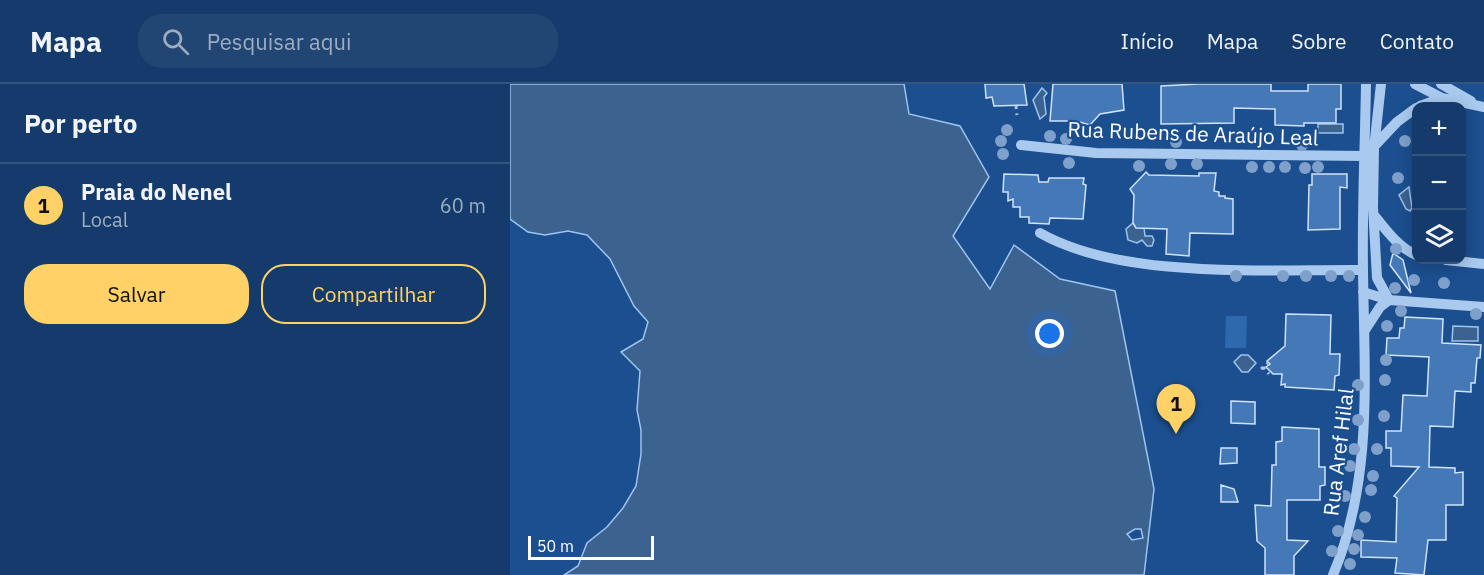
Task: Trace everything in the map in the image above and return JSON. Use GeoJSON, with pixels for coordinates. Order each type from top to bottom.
{"type":"FeatureCollection","features":[{"type":"Feature","properties":{"kind":"street","name":"Rua Aref Hilal"},"geometry":{"type":"LineString","coordinates":[[1333,575],[1347,536],[1359,475],[1366,390],[1362,270],[1366,84]]}},
{"type":"Feature","properties":{"kind":"street"},"geometry":{"type":"LineString","coordinates":[[1381,84],[1374,148],[1373,214],[1377,278],[1389,300]]}},
{"type":"Feature","properties":{"kind":"street"},"geometry":{"type":"LineString","coordinates":[[1415,84],[1442,99],[1482,107]]}},
{"type":"Feature","properties":{"kind":"street"},"geometry":{"type":"LineString","coordinates":[[1441,84],[1482,107]]}},
{"type":"Feature","properties":{"kind":"street"},"geometry":{"type":"LineString","coordinates":[[1433,102],[1442,99]]}},
{"type":"Feature","properties":{"kind":"street"},"geometry":{"type":"LineString","coordinates":[[1365,156],[1396,122],[1412,111]]}},
{"type":"Feature","properties":{"kind":"street","name":"Rua Rubens de Araújo Leal"},"geometry":{"type":"LineString","coordinates":[[1021,145],[1096,153],[1365,156]]}},
{"type":"Feature","properties":{"kind":"street"},"geometry":{"type":"LineString","coordinates":[[1373,214],[1395,240],[1412,253]]}},
{"type":"Feature","properties":{"kind":"street"},"geometry":{"type":"LineString","coordinates":[[1040,233],[1055,242],[1097,257],[1207,269],[1362,270]]}},
{"type":"Feature","properties":{"kind":"street"},"geometry":{"type":"LineString","coordinates":[[1466,262],[1484,264]]}},
{"type":"Feature","properties":{"kind":"street"},"geometry":{"type":"LineString","coordinates":[[1363,292],[1389,300],[1484,307]]}},
{"type":"Feature","properties":{"kind":"street"},"geometry":{"type":"LineString","coordinates":[[1365,330],[1380,307],[1389,300]]}},
{"type":"Feature","properties":{"kind":"path"},"geometry":{"type":"LineString","coordinates":[[1016,106],[1017,115]]}},
{"type":"Feature","properties":{"kind":"path"},"geometry":{"type":"LineString","coordinates":[[1067,132],[1078,133]]}},
{"type":"Feature","properties":{"kind":"path"},"geometry":{"type":"LineString","coordinates":[[1268,363],[1262,368],[1269,374]]}},
{"type":"Feature","properties":{"kind":"shaded area"},"geometry":{"type":"Polygon","coordinates":[[[510,84],[904,84],[909,114],[960,126],[989,177],[953,236],[990,289],[1014,245],[1060,279],[1115,291],[1154,489],[1144,575],[564,575],[578,566],[587,543],[607,527],[623,508],[636,486],[641,454],[641,430],[637,410],[640,371],[621,352],[643,339],[648,322],[634,306],[610,259],[587,235],[568,231],[545,235],[528,232],[510,219],[510,84]],[[1135,529],[1127,534],[1132,540],[1143,538],[1141,529],[1135,529]]]}},
{"type":"Feature","properties":{"kind":"shaded area"},"geometry":{"type":"Polygon","coordinates":[[[1042,88],[1047,93],[1044,97],[1046,114],[1040,119],[1033,100],[1042,88]]]}},
{"type":"Feature","properties":{"kind":"shaded area"},"geometry":{"type":"Polygon","coordinates":[[[1318,124],[1343,124],[1343,133],[1318,133],[1318,124]]]}},
{"type":"Feature","properties":{"kind":"shaded area"},"geometry":{"type":"Polygon","coordinates":[[[1409,187],[1412,208],[1410,211],[1406,209],[1399,195],[1409,187]]]}},
{"type":"Feature","properties":{"kind":"shaded area"},"geometry":{"type":"Polygon","coordinates":[[[1133,223],[1144,228],[1145,236],[1152,236],[1154,240],[1152,246],[1147,246],[1142,240],[1137,243],[1128,240],[1126,229],[1133,223]]]}},
{"type":"Feature","properties":{"kind":"shaded area"},"geometry":{"type":"Polygon","coordinates":[[[1226,316],[1247,316],[1246,348],[1225,348],[1226,316]]]}},
{"type":"Feature","properties":{"kind":"shaded area"},"geometry":{"type":"Polygon","coordinates":[[[1453,326],[1478,327],[1478,341],[1452,341],[1453,326]]]}},
{"type":"Feature","properties":{"kind":"shaded area"},"geometry":{"type":"Polygon","coordinates":[[[1241,355],[1248,355],[1256,363],[1248,372],[1242,372],[1234,362],[1241,355]]]}},
{"type":"Feature","properties":{"kind":"building"},"geometry":{"type":"Polygon","coordinates":[[[985,84],[1024,84],[1027,105],[994,106],[992,97],[986,98],[985,84]]]}},
{"type":"Feature","properties":{"kind":"building"},"geometry":{"type":"Polygon","coordinates":[[[1053,84],[1122,84],[1124,110],[1100,114],[1090,125],[1076,121],[1050,121],[1053,84]]]}},
{"type":"Feature","properties":{"kind":"building"},"geometry":{"type":"Polygon","coordinates":[[[1271,84],[1271,91],[1308,91],[1308,84],[1341,84],[1341,109],[1336,109],[1336,123],[1304,123],[1304,126],[1275,125],[1275,109],[1234,108],[1234,123],[1161,124],[1161,86],[1271,84]]]}},
{"type":"Feature","properties":{"kind":"building"},"geometry":{"type":"Polygon","coordinates":[[[1146,172],[1149,175],[1199,176],[1199,173],[1216,173],[1214,191],[1219,192],[1219,196],[1233,199],[1233,234],[1190,233],[1189,256],[1166,254],[1167,229],[1136,228],[1133,223],[1134,195],[1130,189],[1146,172]]]}},
{"type":"Feature","properties":{"kind":"building"},"geometry":{"type":"Polygon","coordinates":[[[1004,174],[1038,175],[1039,182],[1048,182],[1049,178],[1084,178],[1083,184],[1086,185],[1083,219],[1050,218],[1049,224],[1029,223],[1029,217],[1020,217],[1020,207],[1013,207],[1013,199],[1008,201],[1008,192],[1003,192],[1004,174]]]}},
{"type":"Feature","properties":{"kind":"building"},"geometry":{"type":"Polygon","coordinates":[[[1312,174],[1347,174],[1347,188],[1340,187],[1340,229],[1308,230],[1309,185],[1312,185],[1312,174]]]}},
{"type":"Feature","properties":{"kind":"building"},"geometry":{"type":"Polygon","coordinates":[[[1393,253],[1403,260],[1411,293],[1390,265],[1393,253]]]}},
{"type":"Feature","properties":{"kind":"building"},"geometry":{"type":"Polygon","coordinates":[[[1286,314],[1331,315],[1330,354],[1340,354],[1339,375],[1335,376],[1334,390],[1285,387],[1285,384],[1281,385],[1282,374],[1273,374],[1266,367],[1270,364],[1267,361],[1285,346],[1286,314]]]}},
{"type":"Feature","properties":{"kind":"building"},"geometry":{"type":"Polygon","coordinates":[[[1405,317],[1443,319],[1442,343],[1481,345],[1480,358],[1477,358],[1475,383],[1471,383],[1471,392],[1455,391],[1453,427],[1430,426],[1429,467],[1455,468],[1455,473],[1463,472],[1463,505],[1446,505],[1446,540],[1428,540],[1424,575],[1395,573],[1397,558],[1361,557],[1361,540],[1396,542],[1397,498],[1394,496],[1419,467],[1391,466],[1391,448],[1386,448],[1386,431],[1401,431],[1403,395],[1427,396],[1429,357],[1386,355],[1387,338],[1399,338],[1400,328],[1404,328],[1405,317]]]}},
{"type":"Feature","properties":{"kind":"building"},"geometry":{"type":"Polygon","coordinates":[[[1231,401],[1255,402],[1255,424],[1231,423],[1231,401]]]}},
{"type":"Feature","properties":{"kind":"building"},"geometry":{"type":"Polygon","coordinates":[[[1282,427],[1319,429],[1319,467],[1325,467],[1325,485],[1320,486],[1320,500],[1287,500],[1287,540],[1308,541],[1294,556],[1294,575],[1265,575],[1265,548],[1257,541],[1255,505],[1271,506],[1272,465],[1276,465],[1276,442],[1282,441],[1282,427]]]}},
{"type":"Feature","properties":{"kind":"building"},"geometry":{"type":"Polygon","coordinates":[[[1221,448],[1237,448],[1237,463],[1220,464],[1221,448]]]}},
{"type":"Feature","properties":{"kind":"building"},"geometry":{"type":"Polygon","coordinates":[[[1221,485],[1234,489],[1238,502],[1221,502],[1221,485]]]}},
{"type":"Feature","properties":{"kind":"place","name":"Praia do Nenel"},"geometry":{"type":"Point","coordinates":[1176,434]}}]}
